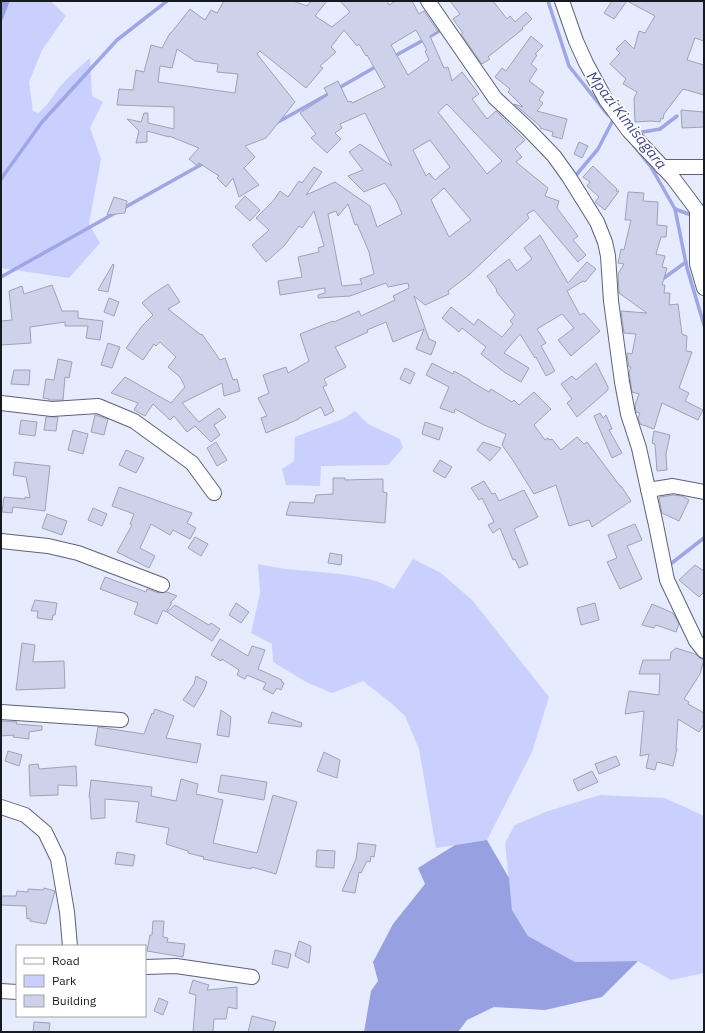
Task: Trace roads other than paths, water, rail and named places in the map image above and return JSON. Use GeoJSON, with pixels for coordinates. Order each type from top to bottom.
{"type":"FeatureCollection","features":[{"type":"Feature","properties":{"kind":"street"},"geometry":{"type":"LineString","coordinates":[[428,1],[495,98],[554,156],[597,222],[605,242],[608,256],[611,302],[628,414],[639,448],[667,580],[696,641],[704,651]]}},
{"type":"Feature","properties":{"kind":"street"},"geometry":{"type":"LineString","coordinates":[[562,1],[576,41],[606,100],[629,132],[673,178],[697,210],[697,264],[704,288]]}},
{"type":"Feature","properties":{"kind":"street"},"geometry":{"type":"LineString","coordinates":[[662,167],[704,167]]}},
{"type":"Feature","properties":{"kind":"street"},"geometry":{"type":"LineString","coordinates":[[1,404],[52,409],[98,406],[134,421],[192,463],[214,493]]}},
{"type":"Feature","properties":{"kind":"street"},"geometry":{"type":"LineString","coordinates":[[648,490],[673,486],[704,492]]}},
{"type":"Feature","properties":{"kind":"street"},"geometry":{"type":"LineString","coordinates":[[1,541],[48,546],[78,554],[162,585]]}},
{"type":"Feature","properties":{"kind":"street"},"geometry":{"type":"LineString","coordinates":[[1,712],[121,720]]}},
{"type":"Feature","properties":{"kind":"street"},"geometry":{"type":"LineString","coordinates":[[1,807],[25,815],[46,832],[58,859],[67,912],[70,945]]}},
{"type":"Feature","properties":{"kind":"street"},"geometry":{"type":"LineString","coordinates":[[146,967],[176,966],[252,977]]}},
{"type":"Feature","properties":{"kind":"waterway"},"geometry":{"type":"LineString","coordinates":[[1,179],[42,122],[117,40],[167,1]]}},
{"type":"Feature","properties":{"kind":"waterway","name":"Mpazi Kimisagara"},"geometry":{"type":"LineString","coordinates":[[548,1],[569,66],[608,115]]}},
{"type":"Feature","properties":{"kind":"waterway"},"geometry":{"type":"LineString","coordinates":[[393,57],[443,29]]}},
{"type":"Feature","properties":{"kind":"waterway"},"geometry":{"type":"LineString","coordinates":[[337,89],[377,66]]}},
{"type":"Feature","properties":{"kind":"waterway"},"geometry":{"type":"LineString","coordinates":[[278,122],[332,92]]}},
{"type":"Feature","properties":{"kind":"waterway"},"geometry":{"type":"LineString","coordinates":[[637,133],[660,129],[677,116]]}},
{"type":"Feature","properties":{"kind":"waterway"},"geometry":{"type":"LineString","coordinates":[[577,174],[598,149],[613,120]]}},
{"type":"Feature","properties":{"kind":"waterway","name":"Mpazi Kimisagara"},"geometry":{"type":"LineString","coordinates":[[634,146],[651,167],[675,209],[687,268],[704,325]]}},
{"type":"Feature","properties":{"kind":"waterway"},"geometry":{"type":"LineString","coordinates":[[122,209],[204,163]]}},
{"type":"Feature","properties":{"kind":"waterway"},"geometry":{"type":"LineString","coordinates":[[675,209],[694,216]]}},
{"type":"Feature","properties":{"kind":"waterway"},"geometry":{"type":"LineString","coordinates":[[1,277],[115,213]]}},
{"type":"Feature","properties":{"kind":"waterway"},"geometry":{"type":"LineString","coordinates":[[664,278],[686,262]]}},
{"type":"Feature","properties":{"kind":"waterway"},"geometry":{"type":"LineString","coordinates":[[668,566],[704,538]]}}]}
